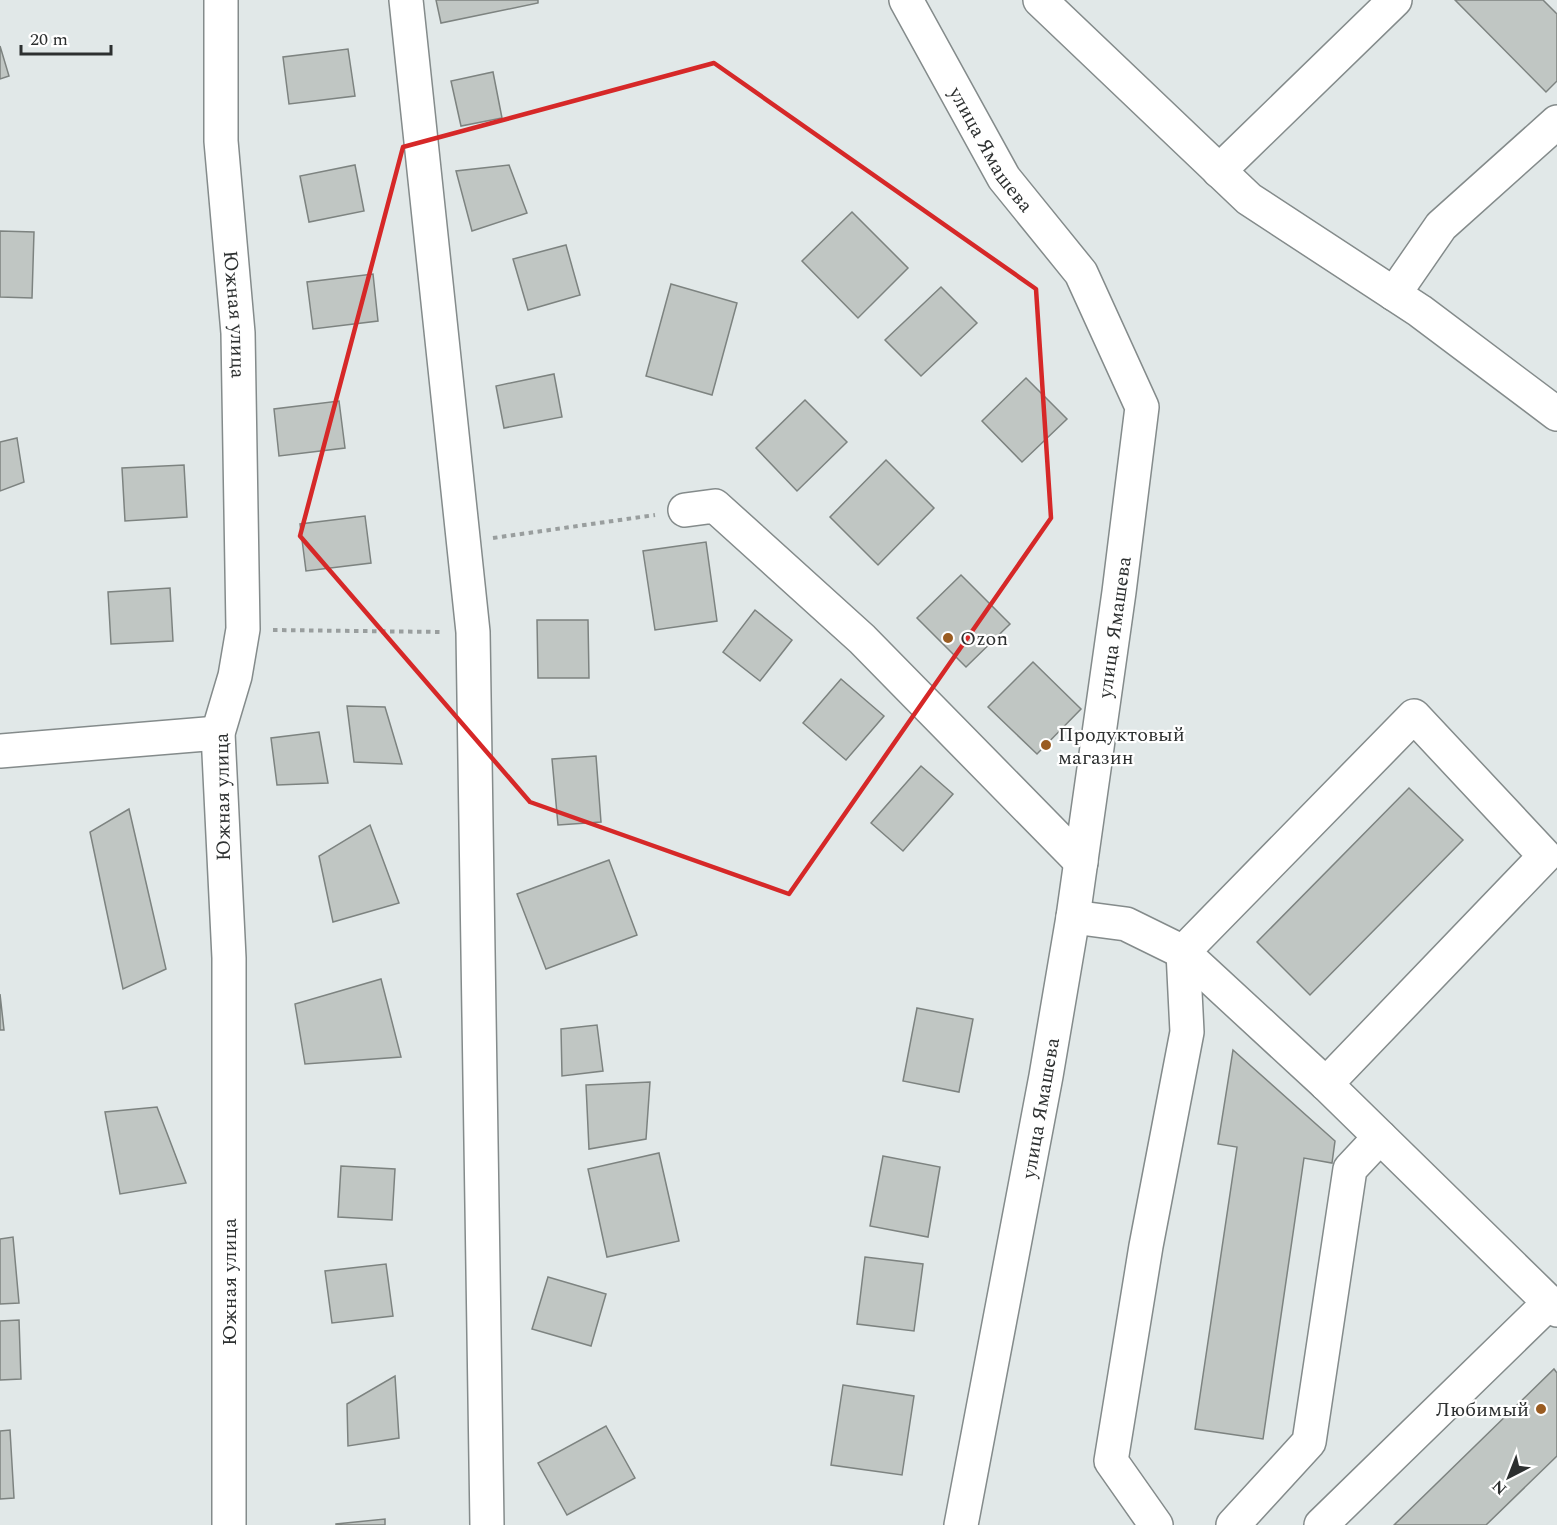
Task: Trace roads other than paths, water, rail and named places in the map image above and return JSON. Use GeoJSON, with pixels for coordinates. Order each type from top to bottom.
{"type":"FeatureCollection","features":[{"type":"Feature","properties":{"kind":"street","name":"Южная улица"},"geometry":{"type":"LineString","coordinates":[[221,0],[221,141],[238,333],[243,629],[235,676],[218,733],[229,958],[229,1525]]}},
{"type":"Feature","properties":{"kind":"street"},"geometry":{"type":"LineString","coordinates":[[406,0],[473,632],[487,1525]]}},
{"type":"Feature","properties":{"kind":"street","name":"улица Ямашева"},"geometry":{"type":"LineString","coordinates":[[906,0],[1004,178],[1081,273],[1142,407],[1119,592],[1073,916],[1044,1088],[961,1525]]}},
{"type":"Feature","properties":{"kind":"street"},"geometry":{"type":"LineString","coordinates":[[1040,0],[1249,199],[1420,310],[1557,414]]}},
{"type":"Feature","properties":{"kind":"street"},"geometry":{"type":"LineString","coordinates":[[1220,171],[1395,0]]}},
{"type":"Feature","properties":{"kind":"street"},"geometry":{"type":"LineString","coordinates":[[1394,294],[1441,226],[1557,122]]}},
{"type":"Feature","properties":{"kind":"street"},"geometry":{"type":"LineString","coordinates":[[686,510],[715,507],[724,514],[862,639],[1080,862]]}},
{"type":"Feature","properties":{"kind":"street"},"geometry":{"type":"LineString","coordinates":[[1156,1525],[1111,1461],[1146,1246],[1187,1032],[1183,952],[1414,716],[1545,856],[1326,1084]]}},
{"type":"Feature","properties":{"kind":"street"},"geometry":{"type":"LineString","coordinates":[[0,750],[218,733]]}},
{"type":"Feature","properties":{"kind":"street"},"geometry":{"type":"LineString","coordinates":[[1073,916],[1126,924],[1183,952],[1326,1084],[1553,1306],[1321,1525]]}},
{"type":"Feature","properties":{"kind":"street"},"geometry":{"type":"LineString","coordinates":[[1233,1525],[1309,1442],[1350,1168],[1380,1137]]}},
{"type":"Feature","properties":{"kind":"place","name":"Ozon"},"geometry":{"type":"Point","coordinates":[948,638]}},
{"type":"Feature","properties":{"kind":"place","name":"Продуктовый магазин"},"geometry":{"type":"Point","coordinates":[1046,745]}},
{"type":"Feature","properties":{"kind":"place","name":"Любимый"},"geometry":{"type":"Point","coordinates":[1541,1409]}}]}
